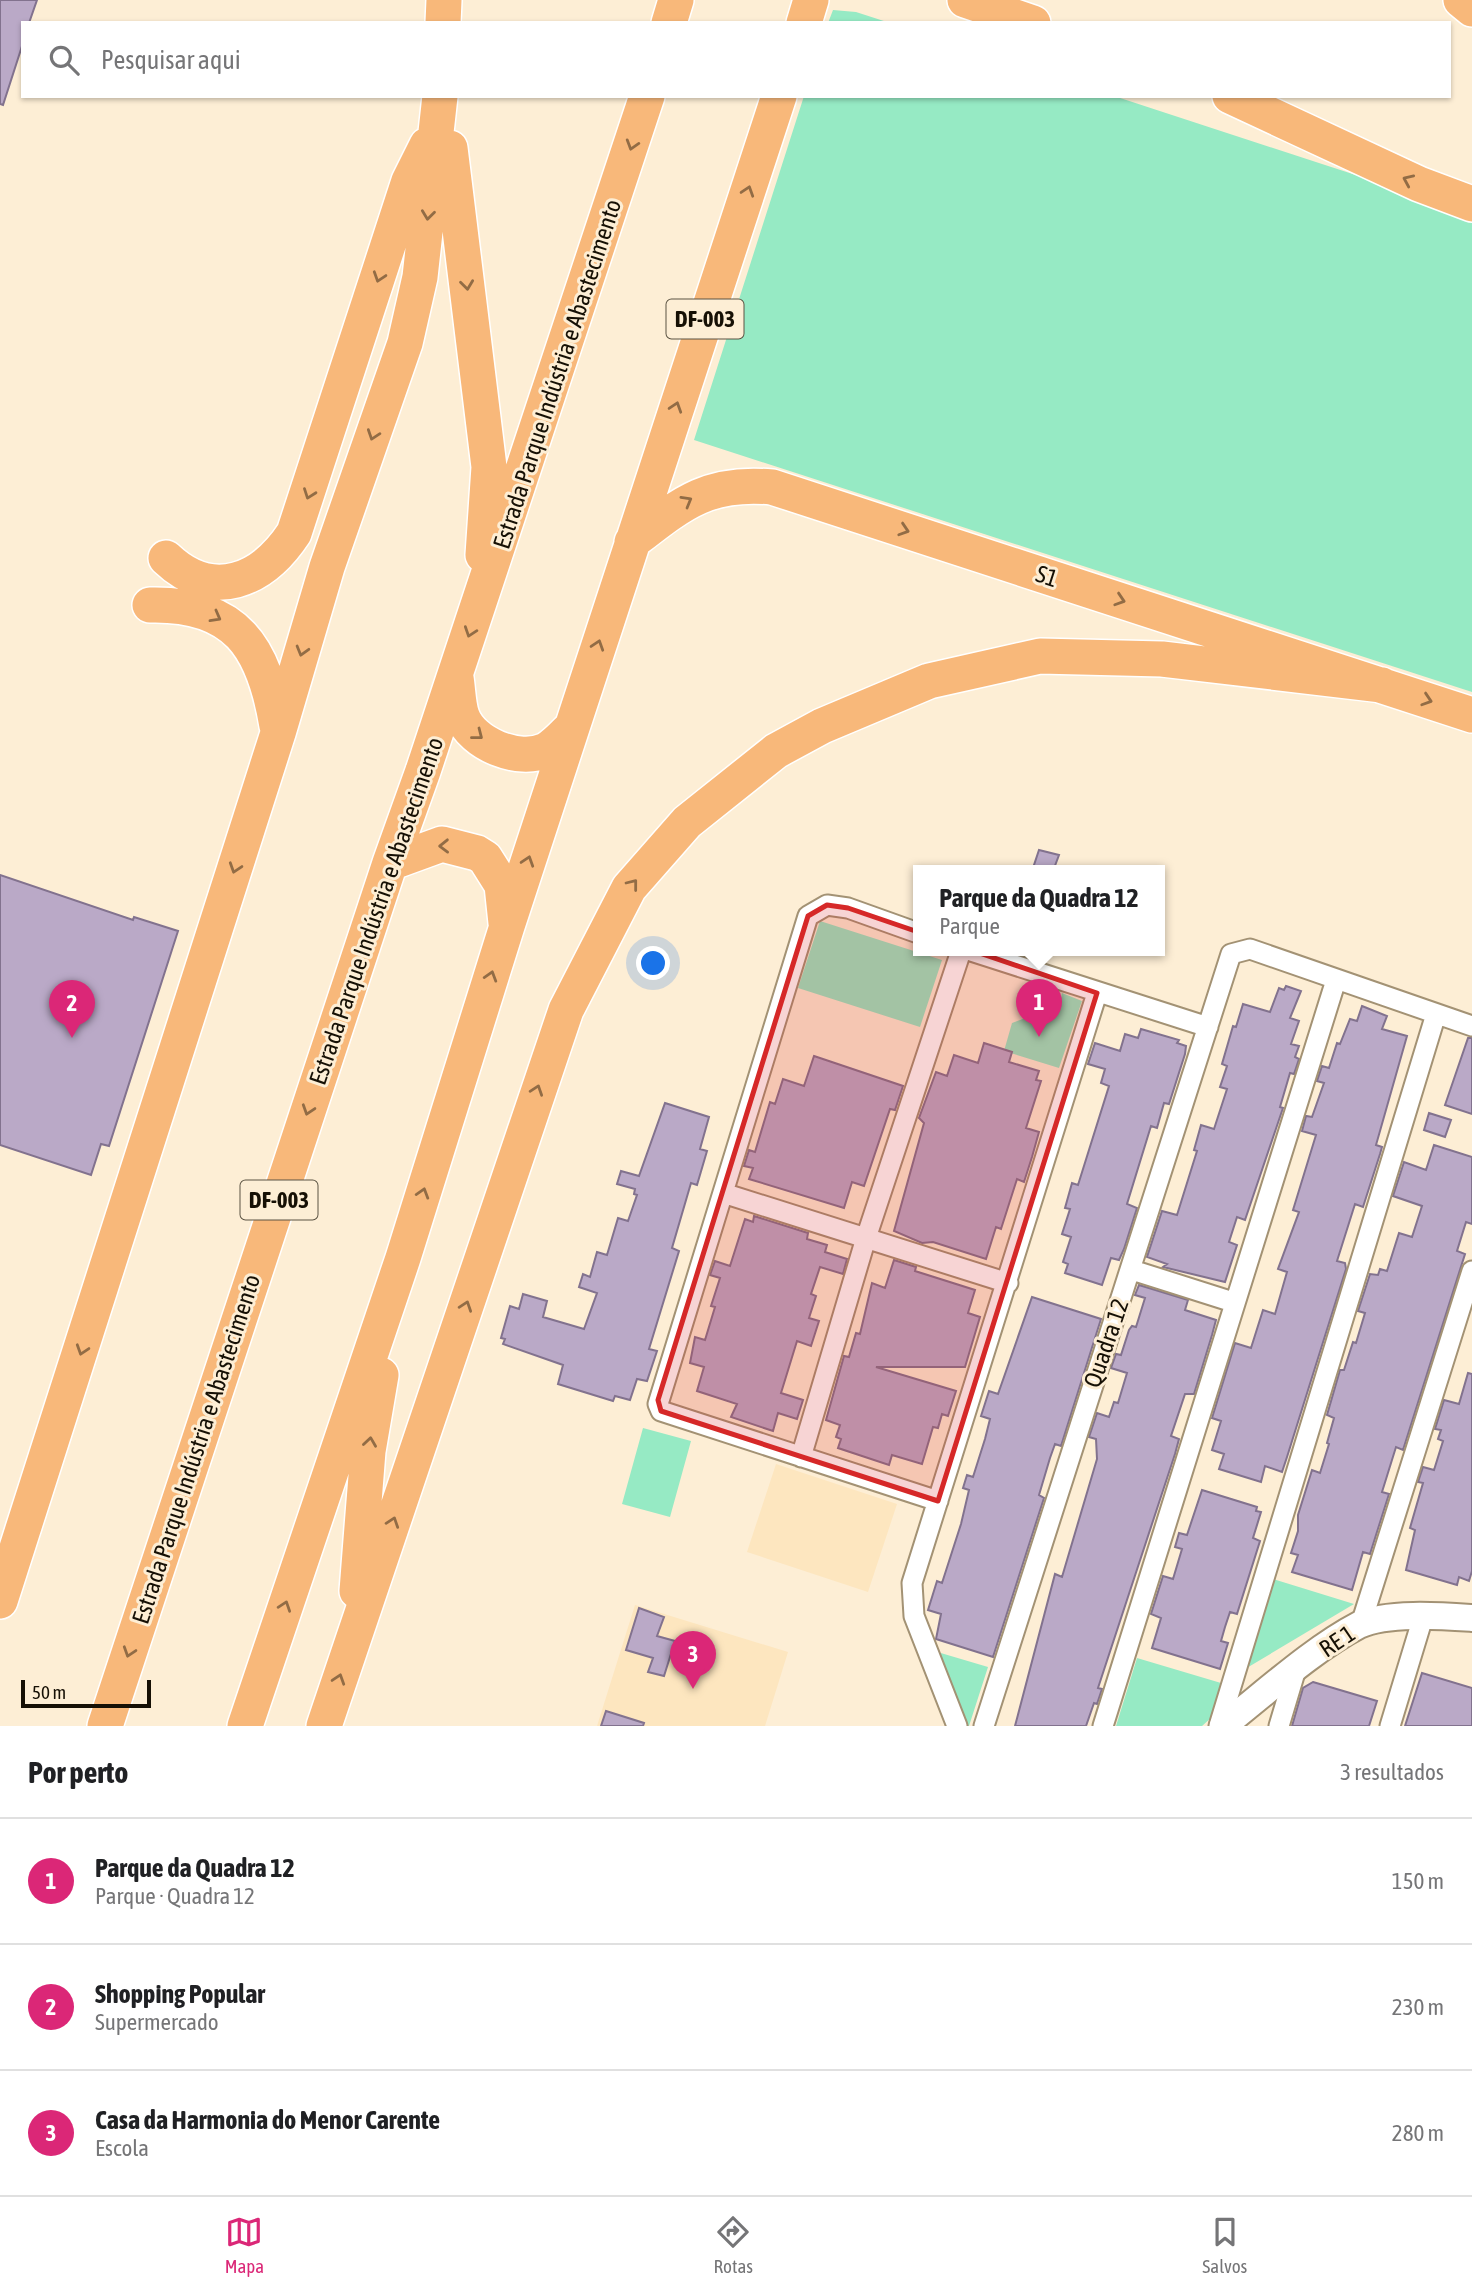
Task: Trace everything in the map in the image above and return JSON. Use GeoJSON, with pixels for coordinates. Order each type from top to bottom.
{"type":"FeatureCollection","features":[{"type":"Feature","properties":{"kind":"highway"},"geometry":{"type":"LineString","coordinates":[[443,21],[444,0]]}},
{"type":"Feature","properties":{"kind":"highway"},"geometry":{"type":"LineString","coordinates":[[670,21],[676,0]]}},
{"type":"Feature","properties":{"kind":"highway"},"geometry":{"type":"LineString","coordinates":[[805,21],[811,0]]}},
{"type":"Feature","properties":{"kind":"highway"},"geometry":{"type":"LineString","coordinates":[[965,0],[1027,21]]}},
{"type":"Feature","properties":{"kind":"highway"},"geometry":{"type":"LineString","coordinates":[[1461,0],[1472,9]]}},
{"type":"Feature","properties":{"kind":"highway","name":"Estrada Parque Indústria e Abastecimento"},"geometry":{"type":"LineString","coordinates":[[105,1726],[390,863],[485,590],[646,98]]}},
{"type":"Feature","properties":{"kind":"highway","name":"DF-003"},"geometry":{"type":"LineString","coordinates":[[245,1726],[403,1258],[506,926],[778,98]]}},
{"type":"Feature","properties":{"kind":"highway"},"geometry":{"type":"LineString","coordinates":[[1234,98],[1419,184],[1472,204]]}},
{"type":"Feature","properties":{"kind":"highway"},"geometry":{"type":"LineString","coordinates":[[440,105],[488,454],[482,545],[485,590]]}},
{"type":"Feature","properties":{"kind":"highway"},"geometry":{"type":"LineString","coordinates":[[166,558],[178,569],[200,578],[222,583],[243,580],[279,555],[294,533],[409,181],[440,105]]}},
{"type":"Feature","properties":{"kind":"highway"},"geometry":{"type":"LineString","coordinates":[[0,1601],[278,733],[327,567],[405,343],[420,277],[440,105]]}},
{"type":"Feature","properties":{"kind":"highway","name":"S1"},"geometry":{"type":"LineString","coordinates":[[632,542],[677,506],[701,493],[744,485],[772,487],[1472,715]]}},
{"type":"Feature","properties":{"kind":"highway"},"geometry":{"type":"LineString","coordinates":[[150,605],[196,608],[233,627],[251,647],[268,675],[278,733]]}},
{"type":"Feature","properties":{"kind":"highway"},"geometry":{"type":"LineString","coordinates":[[324,1726],[566,1010],[628,888],[709,802],[776,751],[888,696],[929,681],[1040,656],[1162,659],[1382,685]]}},
{"type":"Feature","properties":{"kind":"highway"},"geometry":{"type":"LineString","coordinates":[[456,674],[461,715],[478,737],[491,745],[526,754],[545,751],[571,729]]}},
{"type":"Feature","properties":{"kind":"highway"},"geometry":{"type":"LineString","coordinates":[[390,863],[442,844],[477,853],[491,866],[502,885],[506,926]]}},
{"type":"Feature","properties":{"kind":"highway"},"geometry":{"type":"LineString","coordinates":[[355,1633],[360,1524],[368,1451],[403,1258]]}},
{"type":"Feature","properties":{"kind":"street"},"geometry":{"type":"LineString","coordinates":[[913,931],[848,908],[827,905],[808,916],[658,1404],[661,1411],[938,1501]]}},
{"type":"Feature","properties":{"kind":"street","name":"Quadra 12"},"geometry":{"type":"LineString","coordinates":[[984,1726],[1068,1455],[1132,1270],[1228,960],[1237,950],[1250,948],[1336,980]]}},
{"type":"Feature","properties":{"kind":"street"},"geometry":{"type":"LineString","coordinates":[[801,1457],[866,1238],[959,956]]}},
{"type":"Feature","properties":{"kind":"street"},"geometry":{"type":"LineString","coordinates":[[986,956],[1208,1027]]}},
{"type":"Feature","properties":{"kind":"street"},"geometry":{"type":"LineString","coordinates":[[1102,1726],[1336,980],[1472,1026]]}},
{"type":"Feature","properties":{"kind":"street"},"geometry":{"type":"LineString","coordinates":[[957,1726],[911,1605],[912,1583],[1097,993]]}},
{"type":"Feature","properties":{"kind":"street"},"geometry":{"type":"LineString","coordinates":[[1221,1726],[1436,1014]]}},
{"type":"Feature","properties":{"kind":"street"},"geometry":{"type":"LineString","coordinates":[[723,1193],[1008,1283]]}},
{"type":"Feature","properties":{"kind":"street"},"geometry":{"type":"LineString","coordinates":[[1132,1270],[1233,1302]]}},
{"type":"Feature","properties":{"kind":"street"},"geometry":{"type":"LineString","coordinates":[[1361,1624],[1472,1270]]}},
{"type":"Feature","properties":{"kind":"street"},"geometry":{"type":"LineString","coordinates":[[1390,1726],[1424,1614]]}},
{"type":"Feature","properties":{"kind":"street","name":"RE 1"},"geometry":{"type":"LineString","coordinates":[[1221,1726],[1361,1624],[1424,1614],[1472,1618]]}},
{"type":"Feature","properties":{"kind":"street"},"geometry":{"type":"LineString","coordinates":[[1279,1726],[1296,1669]]}},
{"type":"Feature","properties":{"kind":"highlighted area"},"geometry":{"type":"Polygon","coordinates":[[[827,905],[848,908],[1097,993],[938,1501],[661,1411],[658,1400],[808,916],[827,905]]]}},
{"type":"Feature","properties":{"kind":"shaded area"},"geometry":{"type":"Polygon","coordinates":[[[776,1464],[897,1504],[868,1592],[747,1552],[776,1464]]]}},
{"type":"Feature","properties":{"kind":"shaded area"},"geometry":{"type":"Polygon","coordinates":[[[635,1605],[788,1652],[765,1726],[597,1726],[635,1605]]]}},
{"type":"Feature","properties":{"kind":"green space"},"geometry":{"type":"Polygon","coordinates":[[[833,10],[856,12],[884,21],[829,21],[833,10]]]}},
{"type":"Feature","properties":{"kind":"green space"},"geometry":{"type":"Polygon","coordinates":[[[803,98],[1120,98],[1472,213],[1472,692],[694,440],[803,98]]]}},
{"type":"Feature","properties":{"kind":"green space"},"geometry":{"type":"Polygon","coordinates":[[[820,921],[913,951],[913,956],[929,956],[942,960],[920,1027],[798,988],[820,921]]]}},
{"type":"Feature","properties":{"kind":"green space"},"geometry":{"type":"Polygon","coordinates":[[[1062,993],[1082,1001],[1059,1068],[1004,1051],[1012,1023],[1060,1005],[1062,993]]]}},
{"type":"Feature","properties":{"kind":"green space"},"geometry":{"type":"Polygon","coordinates":[[[643,1428],[691,1441],[670,1517],[622,1504],[643,1428]]]}},
{"type":"Feature","properties":{"kind":"green space"},"geometry":{"type":"Polygon","coordinates":[[[1273,1579],[1354,1604],[1245,1669],[1273,1579]]]}},
{"type":"Feature","properties":{"kind":"green space"},"geometry":{"type":"Polygon","coordinates":[[[934,1651],[988,1667],[969,1726],[964,1726],[934,1651]]]}},
{"type":"Feature","properties":{"kind":"green space"},"geometry":{"type":"Polygon","coordinates":[[[1137,1658],[1221,1683],[1212,1717],[1202,1726],[1116,1726],[1137,1658]]]}},
{"type":"Feature","properties":{"kind":"building"},"geometry":{"type":"Polygon","coordinates":[[[0,0],[37,0],[30,21],[21,21],[21,49],[3,105],[0,104],[0,0]]]}},
{"type":"Feature","properties":{"kind":"building"},"geometry":{"type":"Polygon","coordinates":[[[1039,850],[1059,855],[1055,865],[1034,865],[1039,850]]]}},
{"type":"Feature","properties":{"kind":"building"},"geometry":{"type":"Polygon","coordinates":[[[0,875],[133,920],[134,917],[178,931],[109,1146],[101,1144],[91,1175],[0,1145],[0,875]]]}},
{"type":"Feature","properties":{"kind":"building"},"geometry":{"type":"Polygon","coordinates":[[[1286,986],[1301,991],[1290,1018],[1299,1021],[1291,1044],[1299,1046],[1295,1057],[1299,1059],[1294,1074],[1290,1073],[1280,1107],[1283,1108],[1245,1220],[1237,1217],[1229,1242],[1237,1245],[1225,1282],[1163,1267],[1167,1264],[1147,1257],[1162,1211],[1177,1215],[1197,1151],[1194,1150],[1201,1125],[1214,1129],[1227,1089],[1220,1087],[1227,1066],[1222,1064],[1233,1026],[1236,1027],[1243,1004],[1270,1012],[1279,988],[1284,990],[1286,986]]]}},
{"type":"Feature","properties":{"kind":"building"},"geometry":{"type":"Polygon","coordinates":[[[1362,1006],[1387,1016],[1382,1029],[1407,1036],[1376,1145],[1382,1147],[1363,1207],[1355,1204],[1337,1261],[1345,1263],[1346,1269],[1287,1457],[1282,1472],[1265,1466],[1261,1482],[1219,1469],[1224,1454],[1212,1450],[1221,1421],[1212,1418],[1235,1343],[1251,1348],[1263,1310],[1275,1314],[1287,1272],[1278,1269],[1299,1212],[1293,1210],[1316,1135],[1302,1131],[1306,1116],[1312,1117],[1324,1083],[1317,1081],[1322,1066],[1329,1068],[1337,1043],[1340,1044],[1350,1019],[1357,1021],[1362,1006]]]}},
{"type":"Feature","properties":{"kind":"building"},"geometry":{"type":"Polygon","coordinates":[[[1141,1029],[1179,1040],[1177,1043],[1186,1046],[1185,1054],[1169,1104],[1164,1103],[1157,1128],[1151,1126],[1127,1204],[1137,1208],[1124,1249],[1119,1260],[1111,1258],[1102,1285],[1065,1273],[1068,1264],[1063,1262],[1071,1237],[1062,1234],[1070,1209],[1065,1208],[1072,1183],[1078,1185],[1109,1086],[1101,1083],[1105,1069],[1088,1064],[1095,1043],[1120,1051],[1125,1034],[1138,1038],[1141,1029]]]}},
{"type":"Feature","properties":{"kind":"building"},"geometry":{"type":"Polygon","coordinates":[[[1468,1038],[1472,1038],[1472,1114],[1445,1105],[1468,1038]]]}},
{"type":"Feature","properties":{"kind":"building"},"geometry":{"type":"Polygon","coordinates":[[[984,1043],[1012,1052],[1009,1062],[1039,1071],[1036,1080],[1041,1081],[1026,1128],[1039,1132],[1032,1157],[1024,1182],[1017,1179],[1001,1229],[996,1227],[986,1259],[933,1242],[922,1243],[894,1231],[924,1123],[919,1118],[936,1072],[947,1076],[954,1055],[978,1063],[984,1043]]]}},
{"type":"Feature","properties":{"kind":"building"},"geometry":{"type":"Polygon","coordinates":[[[814,1056],[903,1086],[895,1110],[890,1109],[864,1186],[852,1182],[844,1208],[749,1179],[753,1168],[744,1166],[749,1150],[755,1152],[770,1102],[775,1104],[783,1079],[804,1086],[814,1056]]]}},
{"type":"Feature","properties":{"kind":"building"},"geometry":{"type":"Polygon","coordinates":[[[665,1103],[709,1117],[700,1149],[707,1151],[697,1185],[691,1183],[672,1248],[679,1251],[649,1349],[657,1351],[647,1381],[637,1379],[630,1400],[615,1396],[613,1401],[558,1384],[563,1365],[503,1344],[505,1339],[501,1338],[510,1306],[519,1309],[523,1294],[547,1301],[543,1317],[584,1329],[597,1293],[579,1287],[583,1274],[590,1277],[597,1252],[607,1255],[618,1218],[628,1221],[637,1195],[634,1194],[635,1189],[617,1184],[621,1171],[639,1176],[665,1103]]]}},
{"type":"Feature","properties":{"kind":"building"},"geometry":{"type":"Polygon","coordinates":[[[1429,1113],[1451,1120],[1445,1137],[1424,1130],[1429,1113]]]}},
{"type":"Feature","properties":{"kind":"building"},"geometry":{"type":"Polygon","coordinates":[[[1434,1145],[1472,1157],[1472,1224],[1466,1222],[1457,1251],[1465,1254],[1403,1450],[1396,1447],[1382,1492],[1389,1494],[1370,1554],[1363,1552],[1352,1590],[1292,1572],[1298,1555],[1291,1553],[1298,1531],[1298,1515],[1312,1470],[1320,1473],[1329,1444],[1327,1443],[1334,1418],[1327,1415],[1340,1370],[1344,1370],[1353,1342],[1356,1343],[1365,1313],[1358,1311],[1370,1274],[1378,1275],[1380,1269],[1387,1271],[1399,1233],[1412,1237],[1422,1206],[1393,1196],[1404,1162],[1426,1170],[1434,1145]]]}},
{"type":"Feature","properties":{"kind":"building"},"geometry":{"type":"Polygon","coordinates":[[[754,1216],[808,1233],[807,1239],[827,1245],[825,1252],[847,1259],[843,1274],[820,1267],[811,1294],[816,1296],[809,1318],[819,1321],[811,1346],[797,1341],[781,1393],[803,1400],[797,1419],[778,1413],[773,1431],[731,1417],[737,1404],[697,1391],[704,1367],[690,1363],[695,1337],[705,1340],[715,1307],[711,1306],[720,1278],[710,1275],[715,1261],[730,1266],[745,1219],[753,1222],[754,1216]]]}},
{"type":"Feature","properties":{"kind":"building"},"geometry":{"type":"Polygon","coordinates":[[[894,1260],[916,1267],[915,1271],[975,1290],[968,1313],[980,1317],[965,1367],[876,1367],[956,1391],[948,1416],[942,1414],[938,1428],[933,1427],[922,1464],[892,1455],[889,1465],[838,1448],[841,1439],[836,1437],[840,1425],[826,1420],[844,1356],[849,1357],[856,1333],[860,1334],[872,1283],[885,1288],[894,1260]]]}},
{"type":"Feature","properties":{"kind":"building"},"geometry":{"type":"Polygon","coordinates":[[[1139,1285],[1188,1300],[1185,1310],[1216,1320],[1212,1335],[1194,1394],[1185,1394],[1171,1436],[1179,1439],[1175,1454],[1098,1688],[1102,1689],[1086,1726],[1015,1726],[1055,1574],[1062,1577],[1097,1459],[1096,1439],[1089,1437],[1097,1413],[1109,1417],[1114,1402],[1118,1403],[1127,1373],[1111,1368],[1116,1354],[1121,1355],[1129,1330],[1132,1326],[1136,1327],[1145,1298],[1135,1295],[1139,1285]]]}},
{"type":"Feature","properties":{"kind":"building"},"geometry":{"type":"Polygon","coordinates":[[[1032,1297],[1101,1319],[1061,1446],[1055,1444],[1050,1458],[1039,1495],[1044,1498],[993,1657],[936,1639],[941,1614],[928,1610],[937,1581],[942,1583],[961,1524],[969,1490],[963,1488],[967,1475],[973,1477],[985,1439],[990,1419],[981,1416],[989,1391],[998,1394],[1032,1297]]]}},
{"type":"Feature","properties":{"kind":"building"},"geometry":{"type":"Polygon","coordinates":[[[1468,1373],[1472,1374],[1472,1571],[1469,1581],[1459,1577],[1457,1585],[1406,1570],[1415,1530],[1410,1528],[1423,1483],[1418,1482],[1423,1467],[1434,1470],[1443,1441],[1438,1439],[1441,1430],[1435,1429],[1444,1400],[1459,1404],[1468,1373]]]}},
{"type":"Feature","properties":{"kind":"building"},"geometry":{"type":"Polygon","coordinates":[[[1202,1490],[1257,1507],[1256,1511],[1261,1512],[1253,1538],[1260,1541],[1237,1614],[1230,1612],[1225,1627],[1221,1641],[1228,1643],[1220,1669],[1152,1648],[1161,1618],[1151,1614],[1163,1576],[1173,1579],[1182,1549],[1175,1547],[1179,1533],[1187,1535],[1202,1490]]]}},
{"type":"Feature","properties":{"kind":"building"},"geometry":{"type":"Polygon","coordinates":[[[639,1608],[664,1617],[657,1636],[675,1641],[664,1676],[648,1672],[653,1658],[626,1650],[639,1608]]]}},
{"type":"Feature","properties":{"kind":"building"},"geometry":{"type":"Polygon","coordinates":[[[1422,1673],[1472,1688],[1472,1726],[1405,1726],[1422,1673]]]}},
{"type":"Feature","properties":{"kind":"building"},"geometry":{"type":"Polygon","coordinates":[[[1313,1682],[1377,1701],[1369,1726],[1292,1726],[1303,1688],[1313,1682]]]}},
{"type":"Feature","properties":{"kind":"building"},"geometry":{"type":"Polygon","coordinates":[[[606,1711],[644,1723],[643,1726],[601,1726],[606,1711]]]}},
{"type":"Feature","properties":{"kind":"place","name":"Parque da Quadra 12"},"geometry":{"type":"Point","coordinates":[1039,1037]}},
{"type":"Feature","properties":{"kind":"place","name":"Shopping Popular"},"geometry":{"type":"Point","coordinates":[72,1038]}},
{"type":"Feature","properties":{"kind":"place","name":"Casa da Harmonia do Menor Carente"},"geometry":{"type":"Point","coordinates":[693,1689]}}]}
